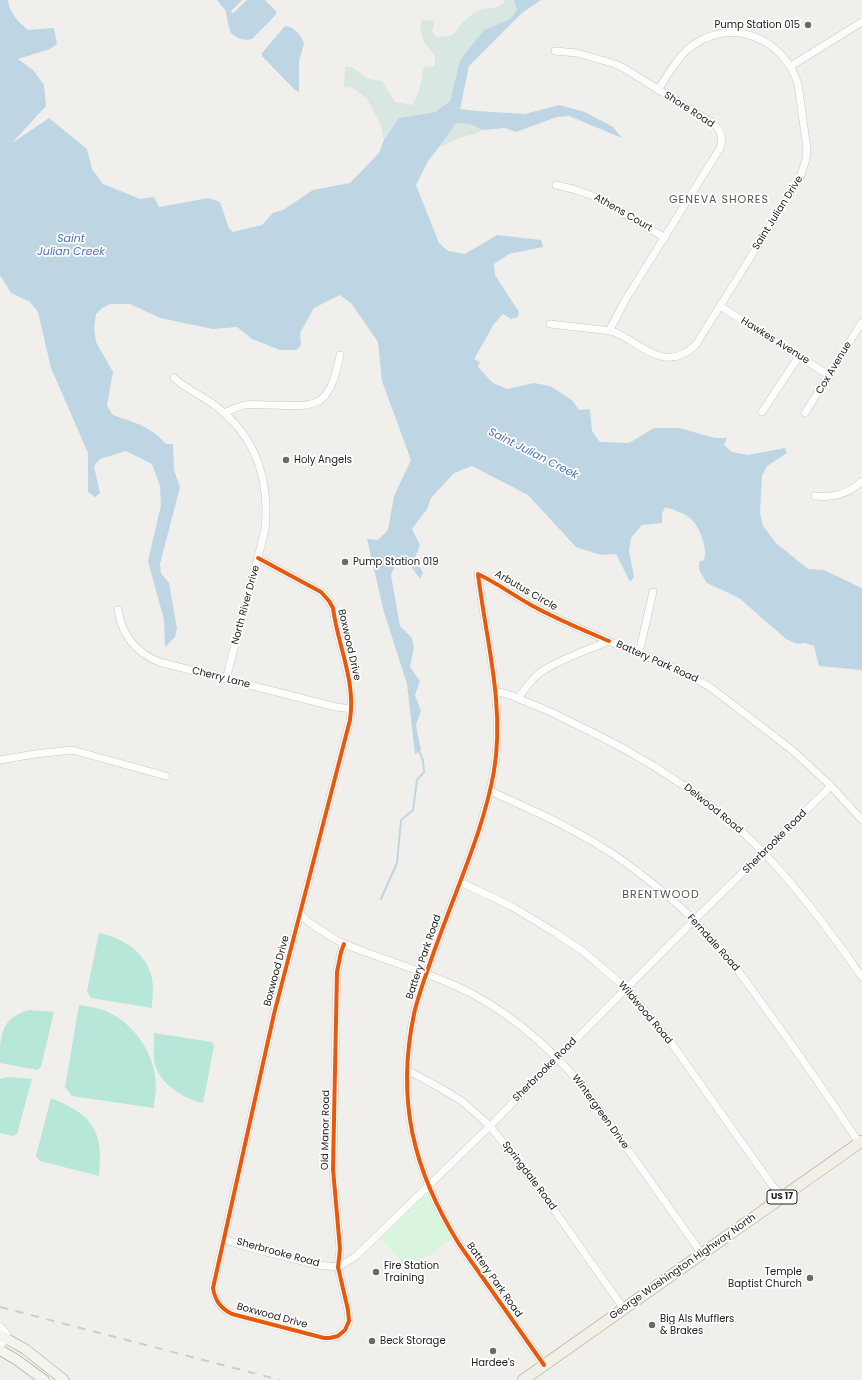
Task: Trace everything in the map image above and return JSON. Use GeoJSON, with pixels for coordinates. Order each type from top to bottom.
{"type":"FeatureCollection","features":[{"type":"Feature","properties":{"kind":"main road","name":"George Washington Highway North"},"geometry":{"type":"LineString","coordinates":[[523,1380],[860,1142]]}},
{"type":"Feature","properties":{"kind":"main road"},"geometry":{"type":"LineString","coordinates":[[3,1336],[25,1349],[64,1380]]}},
{"type":"Feature","properties":{"kind":"main road"},"geometry":{"type":"LineString","coordinates":[[0,1349],[44,1380]]}},
{"type":"Feature","properties":{"kind":"street"},"geometry":{"type":"LineString","coordinates":[[791,66],[862,22]]}},
{"type":"Feature","properties":{"kind":"street","name":"Saint Julian Drive"},"geometry":{"type":"LineString","coordinates":[[550,324],[608,331],[621,335],[654,355],[664,358],[678,356],[688,351],[695,346],[804,170],[807,150],[798,84],[791,66],[783,56],[773,47],[760,39],[740,33],[725,33],[704,39],[688,50],[675,64],[658,90]]}},
{"type":"Feature","properties":{"kind":"street","name":"Shore Road"},"geometry":{"type":"LineString","coordinates":[[555,51],[577,53],[612,63],[714,124],[719,130],[722,139],[720,148],[608,331]]}},
{"type":"Feature","properties":{"kind":"street","name":"Athens Court"},"geometry":{"type":"LineString","coordinates":[[556,185],[599,198],[665,238]]}},
{"type":"Feature","properties":{"kind":"street","name":"Hawkes Avenue"},"geometry":{"type":"LineString","coordinates":[[720,306],[830,376]]}},
{"type":"Feature","properties":{"kind":"street","name":"Cox Avenue"},"geometry":{"type":"LineString","coordinates":[[805,413],[860,330],[862,322]]}},
{"type":"Feature","properties":{"kind":"street"},"geometry":{"type":"LineString","coordinates":[[224,413],[245,405],[303,406],[317,402],[323,398],[333,383],[340,355]]}},
{"type":"Feature","properties":{"kind":"street"},"geometry":{"type":"LineString","coordinates":[[762,412],[799,356]]}},
{"type":"Feature","properties":{"kind":"street","name":"North River Drive"},"geometry":{"type":"LineString","coordinates":[[174,378],[186,388],[208,400],[224,413],[246,440],[259,464],[266,491],[266,518],[258,558],[226,679]]}},
{"type":"Feature","properties":{"kind":"street"},"geometry":{"type":"LineString","coordinates":[[816,496],[828,497],[842,494],[853,488],[862,480]]}},
{"type":"Feature","properties":{"kind":"street","name":"Boxwood Drive"},"geometry":{"type":"LineString","coordinates":[[258,558],[321,592],[330,601],[333,608],[349,680],[352,697],[352,709],[274,1014],[213,1288],[216,1301],[225,1310],[232,1314],[324,1338],[338,1336]]}},
{"type":"Feature","properties":{"kind":"street","name":"Arbutus Circle"},"geometry":{"type":"LineString","coordinates":[[496,692],[478,574],[492,580],[532,605],[610,641]]}},
{"type":"Feature","properties":{"kind":"street"},"geometry":{"type":"LineString","coordinates":[[638,653],[653,592]]}},
{"type":"Feature","properties":{"kind":"street","name":"Cherry Lane"},"geometry":{"type":"LineString","coordinates":[[118,610],[119,620],[124,634],[143,654],[159,662],[336,707],[352,709]]}},
{"type":"Feature","properties":{"kind":"street","name":"Battery Park Road"},"geometry":{"type":"LineString","coordinates":[[518,698],[524,689],[541,672],[610,641],[680,670],[710,686],[792,750],[831,786],[862,820]]}},
{"type":"Feature","properties":{"kind":"street"},"geometry":{"type":"LineString","coordinates":[[496,692],[506,693],[518,698]]}},
{"type":"Feature","properties":{"kind":"street","name":"Battery Park Road"},"geometry":{"type":"LineString","coordinates":[[496,692],[498,728],[494,769],[490,790],[476,841],[426,974],[414,1013],[409,1039],[407,1070],[408,1107],[419,1162],[429,1187],[448,1225],[459,1244],[544,1365]]}},
{"type":"Feature","properties":{"kind":"street","name":"Delwood Road"},"geometry":{"type":"LineString","coordinates":[[518,698],[628,750],[664,772],[715,809],[764,853],[811,908],[862,977]]}},
{"type":"Feature","properties":{"kind":"street"},"geometry":{"type":"LineString","coordinates":[[0,760],[72,750],[166,776]]}},
{"type":"Feature","properties":{"kind":"street","name":"Sherbrooke Road"},"geometry":{"type":"LineString","coordinates":[[224,1239],[247,1247],[318,1265],[338,1266],[360,1253],[429,1187],[694,920],[831,786]]}},
{"type":"Feature","properties":{"kind":"street","name":"Ferndale Road"},"geometry":{"type":"LineString","coordinates":[[490,790],[592,840],[626,863],[660,889],[694,920],[722,950],[736,968],[860,1142]]}},
{"type":"Feature","properties":{"kind":"street","name":"Wildwood Road"},"geometry":{"type":"LineString","coordinates":[[460,882],[511,906],[554,932],[584,952],[626,988],[670,1041],[772,1185],[783,1197]]}},
{"type":"Feature","properties":{"kind":"street","name":"Wintergreen Drive"},"geometry":{"type":"LineString","coordinates":[[300,915],[325,933],[344,944],[456,986],[501,1011],[536,1037],[558,1058],[585,1089],[702,1254]]}},
{"type":"Feature","properties":{"kind":"street","name":"Old Manor Road"},"geometry":{"type":"LineString","coordinates":[[338,1336],[345,1330],[349,1321],[338,1266],[340,1249],[333,1156],[337,972],[338,961],[344,944]]}},
{"type":"Feature","properties":{"kind":"street","name":"Springdale Road"},"geometry":{"type":"LineString","coordinates":[[407,1070],[463,1102],[490,1126],[547,1200],[624,1309]]}},
{"type":"Feature","properties":{"kind":"street"},"geometry":{"type":"LineString","coordinates":[[0,1326],[6,1333],[3,1336],[0,1349]]}},
{"type":"Feature","properties":{"kind":"shaded area"},"geometry":{"type":"Polygon","coordinates":[[[504,0],[514,0],[517,10],[510,19],[484,30],[460,60],[450,101],[435,112],[399,118],[384,140],[381,125],[367,99],[353,88],[344,87],[345,67],[352,67],[369,79],[382,81],[395,102],[412,105],[419,92],[424,66],[435,67],[435,56],[424,42],[420,27],[422,20],[435,21],[432,31],[437,37],[451,36],[476,12],[497,7],[504,2],[504,0]]]}},
{"type":"Feature","properties":{"kind":"shaded area"},"geometry":{"type":"Polygon","coordinates":[[[455,123],[470,124],[483,130],[439,147],[455,123]]]}},
{"type":"Feature","properties":{"kind":"green space"},"geometry":{"type":"Polygon","coordinates":[[[99,933],[128,944],[136,950],[148,966],[153,986],[152,1008],[91,998],[87,991],[99,933]]]}},
{"type":"Feature","properties":{"kind":"green space"},"geometry":{"type":"Polygon","coordinates":[[[79,1005],[106,1011],[126,1024],[135,1032],[148,1052],[155,1075],[156,1087],[154,1108],[72,1096],[65,1087],[79,1005]]]}},
{"type":"Feature","properties":{"kind":"green space"},"geometry":{"type":"Polygon","coordinates":[[[29,1010],[54,1012],[41,1067],[37,1070],[0,1063],[0,1044],[7,1023],[19,1013],[29,1010]]]}},
{"type":"Feature","properties":{"kind":"green space"},"geometry":{"type":"Polygon","coordinates":[[[154,1033],[212,1042],[214,1046],[203,1103],[180,1094],[172,1089],[161,1077],[154,1061],[154,1033]]]}},
{"type":"Feature","properties":{"kind":"green space"},"geometry":{"type":"Polygon","coordinates":[[[9,1077],[32,1079],[17,1134],[13,1136],[0,1133],[0,1079],[9,1077]]]}},
{"type":"Feature","properties":{"kind":"green space"},"geometry":{"type":"Polygon","coordinates":[[[51,1098],[77,1111],[93,1126],[100,1147],[99,1176],[40,1161],[36,1156],[51,1098]]]}},
{"type":"Feature","properties":{"kind":"green space"},"geometry":{"type":"Polygon","coordinates":[[[426,1195],[430,1198],[453,1238],[408,1270],[381,1238],[426,1195]]]}},
{"type":"Feature","properties":{"kind":"water","name":"Saint Julian Creek"},"geometry":{"type":"Polygon","coordinates":[[[0,0],[8,0],[12,13],[28,30],[54,28],[57,44],[50,49],[18,59],[33,70],[44,85],[46,106],[12,143],[49,118],[87,149],[92,169],[103,184],[140,199],[154,197],[159,207],[209,198],[220,202],[229,228],[233,232],[262,225],[273,213],[283,210],[313,190],[350,183],[379,153],[384,140],[399,118],[435,112],[450,101],[460,60],[484,30],[510,19],[517,10],[514,0],[541,0],[522,13],[469,66],[460,109],[525,114],[559,105],[585,112],[613,127],[622,138],[569,116],[557,117],[516,132],[505,128],[483,130],[470,124],[456,123],[428,161],[416,185],[439,243],[448,251],[465,254],[497,235],[541,240],[543,247],[509,254],[494,264],[495,275],[519,312],[518,317],[511,319],[503,314],[494,324],[474,359],[480,362],[478,367],[493,383],[507,389],[534,383],[550,386],[572,400],[579,410],[590,409],[592,431],[600,442],[629,443],[654,428],[679,428],[715,438],[727,438],[724,445],[732,452],[748,455],[785,448],[787,453],[767,466],[762,476],[760,513],[763,526],[776,543],[808,569],[824,570],[862,588],[862,670],[819,666],[814,646],[805,643],[797,644],[786,639],[739,598],[707,583],[699,570],[699,562],[704,560],[705,555],[704,544],[697,527],[686,515],[665,507],[662,514],[662,523],[642,525],[631,538],[629,551],[634,577],[630,582],[616,554],[601,555],[576,547],[528,495],[472,466],[454,473],[431,498],[427,509],[412,529],[420,545],[415,558],[423,573],[420,579],[408,562],[399,557],[391,575],[400,626],[412,638],[414,647],[410,667],[420,681],[415,695],[421,711],[416,725],[421,750],[415,754],[407,684],[384,612],[367,539],[378,540],[388,530],[394,496],[411,460],[382,381],[378,342],[351,303],[340,295],[314,308],[300,333],[301,345],[296,350],[280,350],[252,339],[237,327],[213,329],[160,318],[130,304],[110,304],[102,308],[96,314],[94,328],[96,342],[113,372],[107,406],[113,415],[148,429],[166,444],[173,444],[174,470],[180,487],[160,564],[161,573],[169,583],[177,628],[175,637],[165,647],[164,620],[148,561],[161,505],[160,486],[152,464],[126,451],[100,459],[94,466],[100,493],[95,497],[88,492],[88,453],[51,368],[38,312],[30,302],[11,293],[0,275],[0,0]]]}},
{"type":"Feature","properties":{"kind":"water"},"geometry":{"type":"Polygon","coordinates":[[[217,0],[242,0],[232,10],[231,12],[233,13],[247,0],[265,0],[276,11],[276,14],[252,39],[246,40],[238,38],[231,33],[226,11],[217,0]]]}},
{"type":"Feature","properties":{"kind":"water"},"geometry":{"type":"Polygon","coordinates":[[[287,26],[298,33],[304,44],[299,61],[299,92],[295,90],[262,56],[262,53],[284,27],[287,26]]]}},
{"type":"Feature","properties":{"kind":"waterway"},"geometry":{"type":"LineString","coordinates":[[381,899],[397,863],[401,820],[413,810],[417,780],[424,772],[423,760],[418,749]]}},
{"type":"Feature","properties":{"kind":"railway"},"geometry":{"type":"LineString","coordinates":[[0,1307],[280,1380]]}},
{"type":"Feature","properties":{"kind":"cycle path"},"geometry":{"type":"LineString","coordinates":[[258,558],[321,592],[329,601],[333,608],[335,622],[349,677],[351,705],[350,720],[274,1014],[213,1288],[219,1303],[224,1309],[232,1314],[324,1338],[338,1336],[345,1330],[349,1321],[348,1310],[338,1267],[340,1249],[333,1169],[337,972],[344,944]]}},
{"type":"Feature","properties":{"kind":"cycle path"},"geometry":{"type":"LineString","coordinates":[[544,1365],[459,1244],[430,1189],[412,1134],[408,1105],[407,1076],[409,1046],[414,1014],[420,994],[436,945],[477,836],[487,804],[494,771],[497,746],[496,697],[478,574],[540,610],[609,641]]}},
{"type":"Feature","properties":{"kind":"place","name":"Pump Station 015"},"geometry":{"type":"Point","coordinates":[808,25]}},
{"type":"Feature","properties":{"kind":"place","name":"Holy Angels"},"geometry":{"type":"Point","coordinates":[286,460]}},
{"type":"Feature","properties":{"kind":"place","name":"Pump Station 019"},"geometry":{"type":"Point","coordinates":[345,562]}},
{"type":"Feature","properties":{"kind":"place","name":"Fire Station Training"},"geometry":{"type":"Point","coordinates":[376,1272]}},
{"type":"Feature","properties":{"kind":"place","name":"Temple Baptist Church"},"geometry":{"type":"Point","coordinates":[810,1278]}},
{"type":"Feature","properties":{"kind":"place","name":"Big Als Mufflers & Brakes"},"geometry":{"type":"Point","coordinates":[652,1325]}},
{"type":"Feature","properties":{"kind":"place","name":"Beck Storage"},"geometry":{"type":"Point","coordinates":[372,1341]}},
{"type":"Feature","properties":{"kind":"place","name":"Hardee's"},"geometry":{"type":"Point","coordinates":[493,1351]}},
{"type":"Feature","properties":{"kind":"district","name":"GENEVA SHORES"},"geometry":{"type":"Point","coordinates":[719,200]}},
{"type":"Feature","properties":{"kind":"district","name":"BRENTWOOD"},"geometry":{"type":"Point","coordinates":[661,895]}}]}
